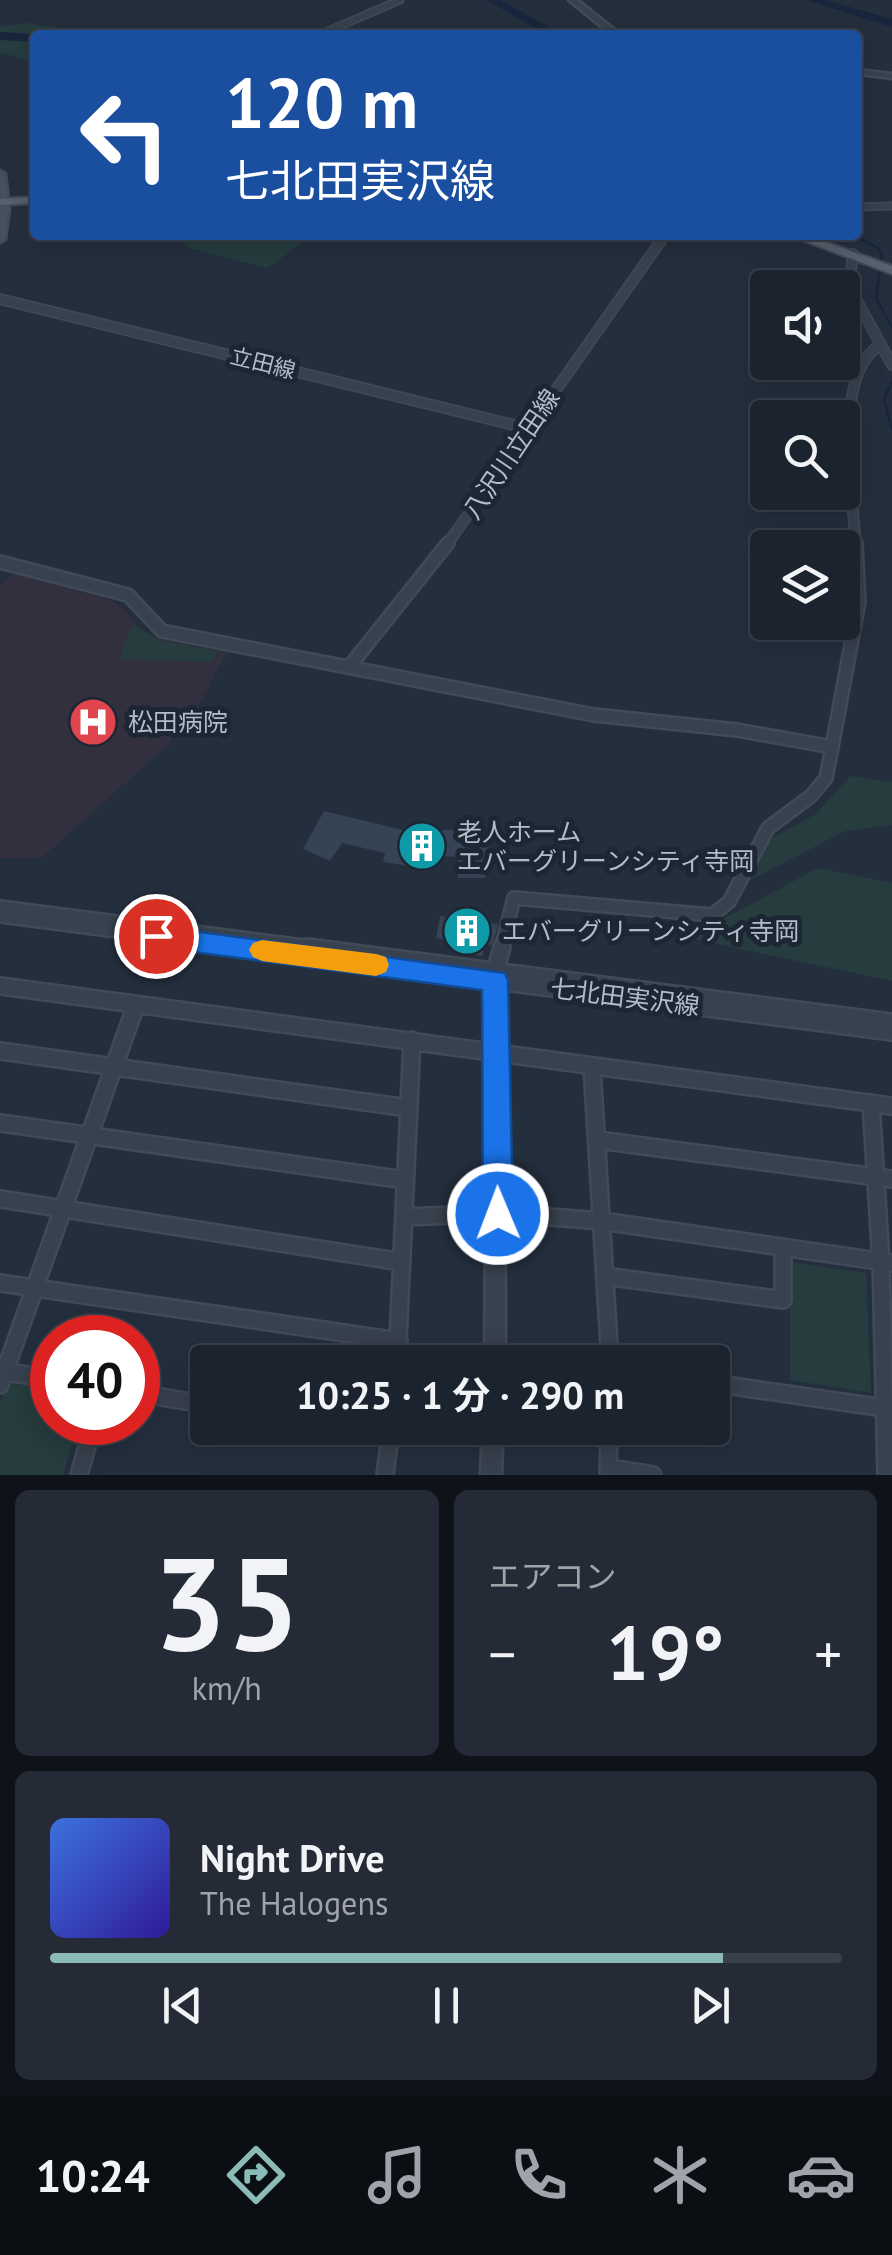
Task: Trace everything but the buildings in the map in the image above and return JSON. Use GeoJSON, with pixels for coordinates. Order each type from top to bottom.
{"type":"FeatureCollection","features":[{"type":"Feature","properties":{"kind":"main road"},"geometry":{"type":"LineString","coordinates":[[0,174],[0,239]]}},
{"type":"Feature","properties":{"kind":"main road"},"geometry":{"type":"LineString","coordinates":[[2,202],[30,200]]}},
{"type":"Feature","properties":{"kind":"main road"},"geometry":{"type":"LineString","coordinates":[[810,240],[891,269]]}},
{"type":"Feature","properties":{"kind":"street"},"geometry":{"type":"LineString","coordinates":[[331,30],[400,0]]}},
{"type":"Feature","properties":{"kind":"street"},"geometry":{"type":"LineString","coordinates":[[572,0],[611,30]]}},
{"type":"Feature","properties":{"kind":"street"},"geometry":{"type":"LineString","coordinates":[[862,72],[892,76]]}},
{"type":"Feature","properties":{"kind":"street"},"geometry":{"type":"LineString","coordinates":[[862,207],[892,206]]}},
{"type":"Feature","properties":{"kind":"street","name":"八沢川立田線"},"geometry":{"type":"LineString","coordinates":[[349,667],[467,519],[526,428],[661,240]]}},
{"type":"Feature","properties":{"kind":"street"},"geometry":{"type":"LineString","coordinates":[[852,254],[850,286],[892,364]]}},
{"type":"Feature","properties":{"kind":"street","name":"立田線"},"geometry":{"type":"LineString","coordinates":[[0,300],[526,428]]}},
{"type":"Feature","properties":{"kind":"street"},"geometry":{"type":"LineString","coordinates":[[495,1345],[496,975],[514,898],[712,915],[729,902],[768,828],[812,796],[826,778],[859,602],[849,432],[852,383],[872,350],[880,345]]}},
{"type":"Feature","properties":{"kind":"street"},"geometry":{"type":"LineString","coordinates":[[0,562],[128,595],[162,631],[594,715],[737,730],[832,748]]}},
{"type":"Feature","properties":{"kind":"street"},"geometry":{"type":"LineString","coordinates":[[0,907],[496,975],[892,1022]]}},
{"type":"Feature","properties":{"kind":"street","name":"七北田実沢線"},"geometry":{"type":"LineString","coordinates":[[0,916],[496,975],[892,1032]]}},
{"type":"Feature","properties":{"kind":"street"},"geometry":{"type":"LineString","coordinates":[[0,986],[892,1106]]}},
{"type":"Feature","properties":{"kind":"street"},"geometry":{"type":"LineString","coordinates":[[30,1378],[2,1376],[136,1005]]}},
{"type":"Feature","properties":{"kind":"street"},"geometry":{"type":"LineString","coordinates":[[399,1345],[412,1040]]}},
{"type":"Feature","properties":{"kind":"street"},"geometry":{"type":"LineString","coordinates":[[0,1051],[408,1108]]}},
{"type":"Feature","properties":{"kind":"street"},"geometry":{"type":"LineString","coordinates":[[592,1066],[609,1345]]}},
{"type":"Feature","properties":{"kind":"street"},"geometry":{"type":"LineString","coordinates":[[871,1104],[883,1178],[886,1475]]}},
{"type":"Feature","properties":{"kind":"street"},"geometry":{"type":"LineString","coordinates":[[0,1123],[405,1180]]}},
{"type":"Feature","properties":{"kind":"street"},"geometry":{"type":"LineString","coordinates":[[598,1140],[883,1178]]}},
{"type":"Feature","properties":{"kind":"street"},"geometry":{"type":"LineString","coordinates":[[0,1199],[402,1262]]}},
{"type":"Feature","properties":{"kind":"street"},"geometry":{"type":"LineString","coordinates":[[406,1217],[498,1214],[602,1221],[886,1262]]}},
{"type":"Feature","properties":{"kind":"street"},"geometry":{"type":"LineString","coordinates":[[606,1276],[783,1300],[783,1247]]}},
{"type":"Feature","properties":{"kind":"street"},"geometry":{"type":"LineString","coordinates":[[0,1283],[399,1341]]}},
{"type":"Feature","properties":{"kind":"street"},"geometry":{"type":"LineString","coordinates":[[730,1387],[884,1408]]}},
{"type":"Feature","properties":{"kind":"street"},"geometry":{"type":"LineString","coordinates":[[160,1396],[190,1401]]}},
{"type":"Feature","properties":{"kind":"street"},"geometry":{"type":"LineString","coordinates":[[79,1475],[87,1445]]}},
{"type":"Feature","properties":{"kind":"street"},"geometry":{"type":"LineString","coordinates":[[385,1475],[388,1445]]}},
{"type":"Feature","properties":{"kind":"street"},"geometry":{"type":"LineString","coordinates":[[491,1475],[492,1445]]}},
{"type":"Feature","properties":{"kind":"street"},"geometry":{"type":"LineString","coordinates":[[609,1445],[608,1472],[653,1475]]}},
{"type":"Feature","properties":{"kind":"shaded area","name":"松田病院"},"geometry":{"type":"Polygon","coordinates":[[[16,571],[110,600],[126,611],[140,629],[159,639],[227,652],[202,699],[169,744],[40,859],[0,858],[0,585],[16,571]]]}},
{"type":"Feature","properties":{"kind":"green space"},"geometry":{"type":"Polygon","coordinates":[[[27,23],[71,30],[30,30],[30,61],[0,52],[0,27],[27,23]]]}},
{"type":"Feature","properties":{"kind":"green space"},"geometry":{"type":"Polygon","coordinates":[[[181,240],[283,240],[301,244],[267,268],[186,247],[181,240]]]}},
{"type":"Feature","properties":{"kind":"green space"},"geometry":{"type":"Polygon","coordinates":[[[134,625],[158,640],[217,651],[212,662],[120,659],[134,625]]]}},
{"type":"Feature","properties":{"kind":"green space"},"geometry":{"type":"Polygon","coordinates":[[[850,776],[892,782],[892,825],[845,831],[741,885],[767,841],[816,814],[850,776]]]}},
{"type":"Feature","properties":{"kind":"green space"},"geometry":{"type":"Polygon","coordinates":[[[818,868],[892,883],[892,981],[688,938],[818,868]]]}},
{"type":"Feature","properties":{"kind":"green space"},"geometry":{"type":"Polygon","coordinates":[[[790,1262],[866,1273],[871,1393],[790,1380],[790,1262]]]}},
{"type":"Feature","properties":{"kind":"green space"},"geometry":{"type":"Polygon","coordinates":[[[8,1380],[30,1384],[30,1445],[72,1445],[63,1475],[0,1475],[0,1404],[8,1380]]]}},
{"type":"Feature","properties":{"kind":"waterway"},"geometry":{"type":"LineString","coordinates":[[493,0],[547,30]]}},
{"type":"Feature","properties":{"kind":"waterway"},"geometry":{"type":"LineString","coordinates":[[812,0],[892,23]]}},
{"type":"Feature","properties":{"kind":"waterway"},"geometry":{"type":"LineString","coordinates":[[0,36],[30,38]]}},
{"type":"Feature","properties":{"kind":"waterway"},"geometry":{"type":"LineString","coordinates":[[862,240],[878,248],[882,255],[876,298],[892,327]]}},
{"type":"Feature","properties":{"kind":"waterway"},"geometry":{"type":"LineString","coordinates":[[892,382],[884,399],[892,429]]}},
{"type":"Feature","properties":{"kind":"slow traffic"},"geometry":{"type":"LineString","coordinates":[[262,950],[376,965]]}},
{"type":"Feature","properties":{"kind":"place","name":"松田病院"},"geometry":{"type":"Point","coordinates":[93,722]}},
{"type":"Feature","properties":{"kind":"place","name":"老人ホーム エバーグリーンシティ寺岡"},"geometry":{"type":"Point","coordinates":[422,846]}},
{"type":"Feature","properties":{"kind":"place","name":"エバーグリーンシティ寺岡"},"geometry":{"type":"Point","coordinates":[467,931]}},
{"type":"Feature","properties":{"kind":"route"},"geometry":{"type":"LineString","coordinates":[[156,936],[495,980],[498,1214]]}}]}
